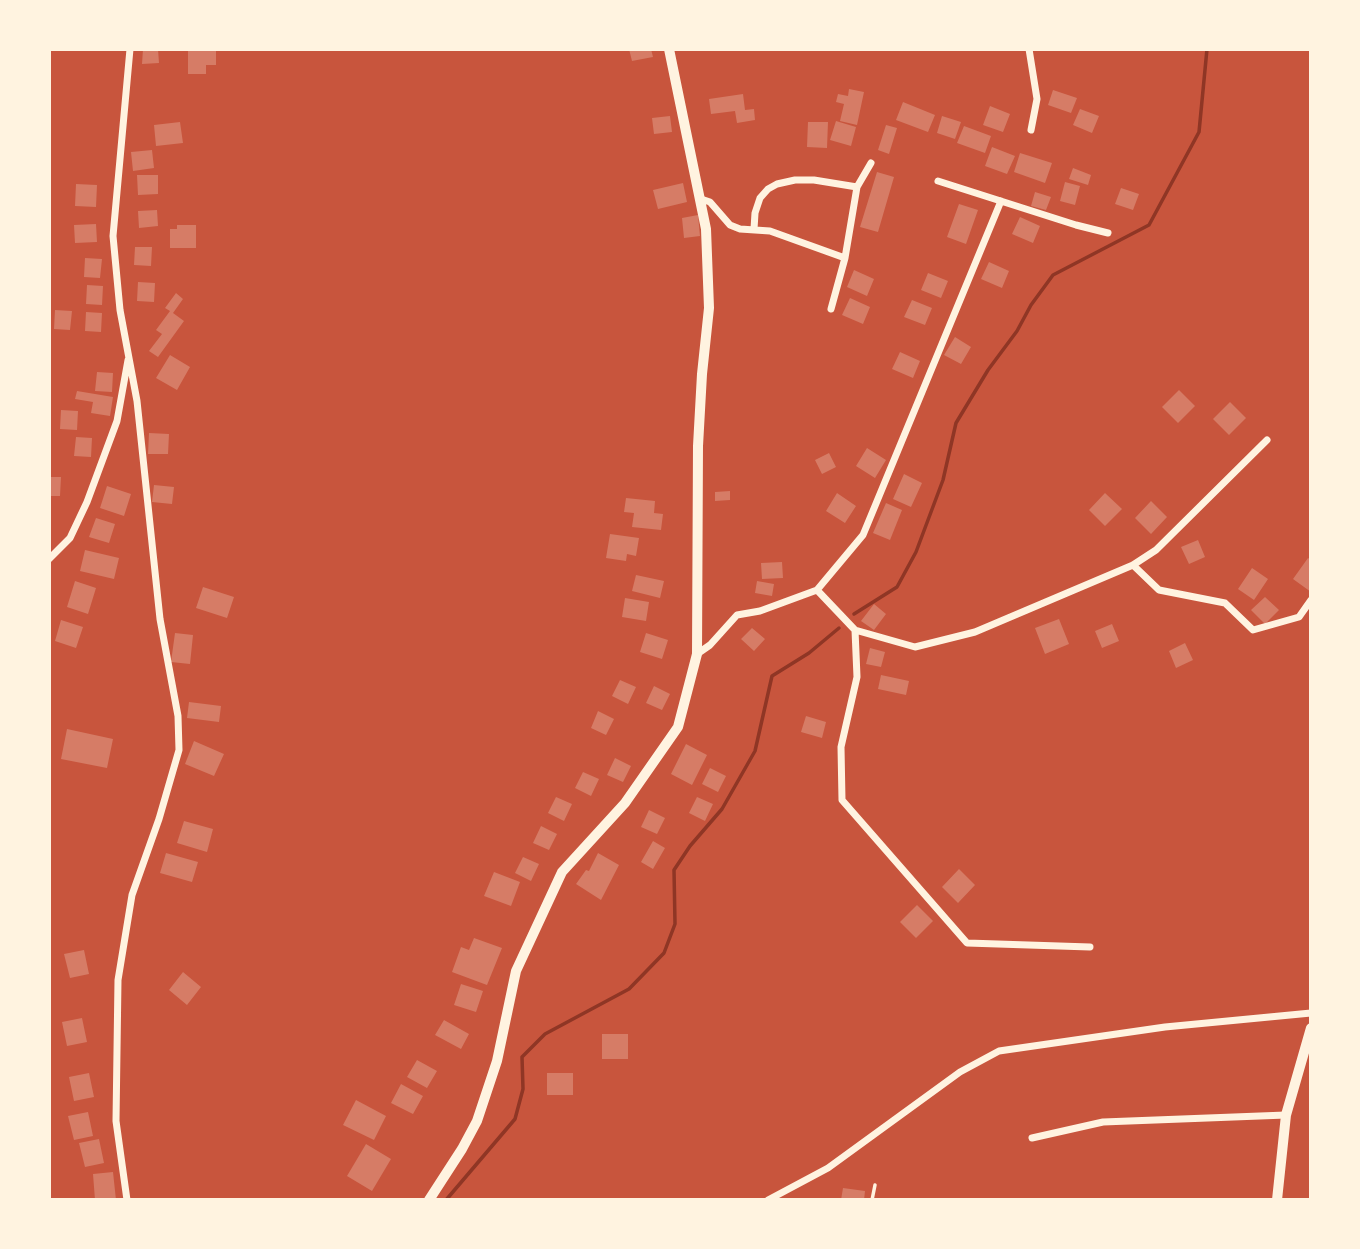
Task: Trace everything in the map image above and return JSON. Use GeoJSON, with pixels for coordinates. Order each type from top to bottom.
{"type":"FeatureCollection","features":[{"type":"Feature","properties":{"kind":"street"},"geometry":{"type":"LineString","coordinates":[[127,1200],[116,1121],[118,980],[132,895],[159,819],[179,750],[178,716],[160,619],[137,401],[120,310],[113,236],[130,49]]}},
{"type":"Feature","properties":{"kind":"street"},"geometry":{"type":"LineString","coordinates":[[429,1200],[463,1149],[477,1121],[497,1062],[516,971],[562,872],[625,803],[678,727],[697,654],[698,446],[709,308],[706,229],[669,49]]}},
{"type":"Feature","properties":{"kind":"street"},"geometry":{"type":"LineString","coordinates":[[1029,49],[1037,99],[1031,130]]}},
{"type":"Feature","properties":{"kind":"street"},"geometry":{"type":"LineString","coordinates":[[831,309],[845,258],[857,187],[870,163]]}},
{"type":"Feature","properties":{"kind":"street"},"geometry":{"type":"LineString","coordinates":[[754,229],[760,198],[777,184],[814,180],[857,187]]}},
{"type":"Feature","properties":{"kind":"street"},"geometry":{"type":"LineString","coordinates":[[938,181],[1108,233]]}},
{"type":"Feature","properties":{"kind":"street"},"geometry":{"type":"LineString","coordinates":[[701,200],[710,202],[730,225],[740,229],[770,231],[845,258]]}},
{"type":"Feature","properties":{"kind":"street"},"geometry":{"type":"LineString","coordinates":[[697,654],[710,645],[737,615],[760,611],[817,590],[863,535],[1000,201]]}},
{"type":"Feature","properties":{"kind":"street"},"geometry":{"type":"LineString","coordinates":[[49,559],[69,538],[87,502],[117,421],[128,356]]}},
{"type":"Feature","properties":{"kind":"street"},"geometry":{"type":"LineString","coordinates":[[817,590],[855,630],[915,648],[975,632],[1133,565],[1156,550],[1267,440]]}},
{"type":"Feature","properties":{"kind":"street"},"geometry":{"type":"LineString","coordinates":[[1133,565],[1159,590],[1225,603],[1253,630],[1299,617],[1311,600]]}},
{"type":"Feature","properties":{"kind":"street"},"geometry":{"type":"LineString","coordinates":[[855,630],[857,677],[841,747],[842,800],[967,943],[1090,947]]}},
{"type":"Feature","properties":{"kind":"street"},"geometry":{"type":"LineString","coordinates":[[768,1200],[828,1168],[960,1072],[999,1051],[1165,1027],[1311,1013]]}},
{"type":"Feature","properties":{"kind":"street"},"geometry":{"type":"LineString","coordinates":[[1277,1200],[1286,1115],[1311,1028]]}},
{"type":"Feature","properties":{"kind":"street"},"geometry":{"type":"LineString","coordinates":[[1032,1138],[1103,1122],[1286,1115]]}},
{"type":"Feature","properties":{"kind":"lane"},"geometry":{"type":"LineString","coordinates":[[872,1200],[875,1185]]}},
{"type":"Feature","properties":{"kind":"building"},"geometry":{"type":"Polygon","coordinates":[[[143,49],[158,49],[159,63],[142,64],[143,49]]]}},
{"type":"Feature","properties":{"kind":"building"},"geometry":{"type":"Polygon","coordinates":[[[188,49],[216,49],[216,65],[206,65],[206,74],[188,74],[188,49]]]}},
{"type":"Feature","properties":{"kind":"building"},"geometry":{"type":"Polygon","coordinates":[[[629,49],[651,49],[653,57],[632,61],[629,49]]]}},
{"type":"Feature","properties":{"kind":"building"},"geometry":{"type":"Polygon","coordinates":[[[849,89],[864,92],[857,125],[840,121],[844,104],[836,102],[838,94],[848,96],[849,89]]]}},
{"type":"Feature","properties":{"kind":"building"},"geometry":{"type":"Polygon","coordinates":[[[1053,90],[1077,98],[1071,113],[1048,105],[1053,90]]]}},
{"type":"Feature","properties":{"kind":"building"},"geometry":{"type":"Polygon","coordinates":[[[743,94],[745,110],[754,109],[755,120],[737,123],[735,111],[711,114],[709,99],[743,94]]]}},
{"type":"Feature","properties":{"kind":"building"},"geometry":{"type":"Polygon","coordinates":[[[903,102],[935,115],[928,132],[896,120],[903,102]]]}},
{"type":"Feature","properties":{"kind":"building"},"geometry":{"type":"Polygon","coordinates":[[[990,106],[1010,114],[1003,132],[983,125],[990,106]]]}},
{"type":"Feature","properties":{"kind":"building"},"geometry":{"type":"Polygon","coordinates":[[[1080,109],[1099,116],[1092,133],[1073,125],[1080,109]]]}},
{"type":"Feature","properties":{"kind":"building"},"geometry":{"type":"Polygon","coordinates":[[[670,116],[672,132],[654,134],[652,118],[670,116]]]}},
{"type":"Feature","properties":{"kind":"building"},"geometry":{"type":"Polygon","coordinates":[[[942,116],[961,122],[955,139],[937,133],[942,116]]]}},
{"type":"Feature","properties":{"kind":"building"},"geometry":{"type":"Polygon","coordinates":[[[836,121],[856,127],[851,146],[830,140],[836,121]]]}},
{"type":"Feature","properties":{"kind":"building"},"geometry":{"type":"Polygon","coordinates":[[[180,122],[183,143],[156,146],[154,125],[180,122]]]}},
{"type":"Feature","properties":{"kind":"building"},"geometry":{"type":"Polygon","coordinates":[[[808,122],[828,122],[827,148],[807,147],[808,122]]]}},
{"type":"Feature","properties":{"kind":"building"},"geometry":{"type":"Polygon","coordinates":[[[886,125],[897,128],[889,154],[878,150],[886,125]]]}},
{"type":"Feature","properties":{"kind":"building"},"geometry":{"type":"Polygon","coordinates":[[[964,126],[991,136],[985,153],[957,143],[964,126]]]}},
{"type":"Feature","properties":{"kind":"building"},"geometry":{"type":"Polygon","coordinates":[[[992,147],[1015,156],[1007,174],[985,166],[992,147]]]}},
{"type":"Feature","properties":{"kind":"building"},"geometry":{"type":"Polygon","coordinates":[[[152,150],[154,168],[133,171],[131,152],[152,150]]]}},
{"type":"Feature","properties":{"kind":"building"},"geometry":{"type":"Polygon","coordinates":[[[1020,153],[1052,163],[1045,183],[1014,172],[1020,153]]]}},
{"type":"Feature","properties":{"kind":"building"},"geometry":{"type":"Polygon","coordinates":[[[1073,168],[1091,175],[1088,185],[1069,179],[1073,168]]]}},
{"type":"Feature","properties":{"kind":"building"},"geometry":{"type":"Polygon","coordinates":[[[877,172],[894,177],[878,232],[860,227],[877,172]]]}},
{"type":"Feature","properties":{"kind":"building"},"geometry":{"type":"Polygon","coordinates":[[[137,175],[158,175],[158,194],[138,195],[137,175]]]}},
{"type":"Feature","properties":{"kind":"building"},"geometry":{"type":"Polygon","coordinates":[[[1065,182],[1080,186],[1075,205],[1060,201],[1065,182]]]}},
{"type":"Feature","properties":{"kind":"building"},"geometry":{"type":"Polygon","coordinates":[[[683,183],[687,202],[658,209],[653,190],[683,183]]]}},
{"type":"Feature","properties":{"kind":"building"},"geometry":{"type":"Polygon","coordinates":[[[76,184],[97,185],[96,207],[75,206],[76,184]]]}},
{"type":"Feature","properties":{"kind":"building"},"geometry":{"type":"Polygon","coordinates":[[[1121,188],[1139,194],[1133,210],[1115,204],[1121,188]]]}},
{"type":"Feature","properties":{"kind":"building"},"geometry":{"type":"Polygon","coordinates":[[[1035,192],[1051,197],[1046,210],[1031,206],[1035,192]]]}},
{"type":"Feature","properties":{"kind":"building"},"geometry":{"type":"Polygon","coordinates":[[[959,204],[978,210],[966,244],[947,237],[959,204]]]}},
{"type":"Feature","properties":{"kind":"building"},"geometry":{"type":"Polygon","coordinates":[[[157,210],[158,226],[139,228],[138,211],[157,210]]]}},
{"type":"Feature","properties":{"kind":"building"},"geometry":{"type":"Polygon","coordinates":[[[698,215],[700,236],[684,238],[682,218],[698,215]]]}},
{"type":"Feature","properties":{"kind":"building"},"geometry":{"type":"Polygon","coordinates":[[[1020,217],[1040,226],[1033,243],[1012,234],[1020,217]]]}},
{"type":"Feature","properties":{"kind":"building"},"geometry":{"type":"Polygon","coordinates":[[[96,224],[97,242],[75,243],[74,225],[96,224]]]}},
{"type":"Feature","properties":{"kind":"building"},"geometry":{"type":"Polygon","coordinates":[[[177,225],[196,225],[196,248],[170,248],[170,229],[177,229],[177,225]]]}},
{"type":"Feature","properties":{"kind":"building"},"geometry":{"type":"Polygon","coordinates":[[[135,247],[152,247],[151,266],[134,265],[135,247]]]}},
{"type":"Feature","properties":{"kind":"building"},"geometry":{"type":"Polygon","coordinates":[[[85,258],[102,259],[100,278],[84,277],[85,258]]]}},
{"type":"Feature","properties":{"kind":"building"},"geometry":{"type":"Polygon","coordinates":[[[989,262],[1009,271],[1002,288],[981,279],[989,262]]]}},
{"type":"Feature","properties":{"kind":"building"},"geometry":{"type":"Polygon","coordinates":[[[854,270],[874,279],[867,296],[847,287],[854,270]]]}},
{"type":"Feature","properties":{"kind":"building"},"geometry":{"type":"Polygon","coordinates":[[[928,273],[948,281],[941,298],[921,290],[928,273]]]}},
{"type":"Feature","properties":{"kind":"building"},"geometry":{"type":"Polygon","coordinates":[[[138,282],[155,283],[154,302],[137,301],[138,282]]]}},
{"type":"Feature","properties":{"kind":"building"},"geometry":{"type":"Polygon","coordinates":[[[87,285],[103,286],[102,305],[86,304],[87,285]]]}},
{"type":"Feature","properties":{"kind":"building"},"geometry":{"type":"Polygon","coordinates":[[[176,293],[183,299],[173,313],[184,321],[158,357],[149,351],[162,334],[156,330],[170,311],[165,308],[176,293]]]}},
{"type":"Feature","properties":{"kind":"building"},"geometry":{"type":"Polygon","coordinates":[[[850,298],[870,307],[863,324],[842,315],[850,298]]]}},
{"type":"Feature","properties":{"kind":"building"},"geometry":{"type":"Polygon","coordinates":[[[912,300],[932,308],[925,325],[904,317],[912,300]]]}},
{"type":"Feature","properties":{"kind":"building"},"geometry":{"type":"Polygon","coordinates":[[[55,310],[72,311],[70,330],[54,329],[55,310]]]}},
{"type":"Feature","properties":{"kind":"building"},"geometry":{"type":"Polygon","coordinates":[[[86,312],[102,313],[101,332],[85,331],[86,312]]]}},
{"type":"Feature","properties":{"kind":"building"},"geometry":{"type":"Polygon","coordinates":[[[955,337],[971,347],[961,364],[944,355],[955,337]]]}},
{"type":"Feature","properties":{"kind":"building"},"geometry":{"type":"Polygon","coordinates":[[[900,352],[920,361],[913,378],[892,369],[900,352]]]}},
{"type":"Feature","properties":{"kind":"building"},"geometry":{"type":"Polygon","coordinates":[[[170,355],[190,367],[177,390],[156,378],[170,355]]]}},
{"type":"Feature","properties":{"kind":"building"},"geometry":{"type":"Polygon","coordinates":[[[97,372],[113,373],[112,392],[95,391],[97,372]]]}},
{"type":"Feature","properties":{"kind":"building"},"geometry":{"type":"Polygon","coordinates":[[[1179,390],[1195,406],[1178,423],[1162,407],[1179,390]]]}},
{"type":"Feature","properties":{"kind":"building"},"geometry":{"type":"Polygon","coordinates":[[[77,391],[113,397],[110,416],[91,413],[93,402],[75,399],[77,391]]]}},
{"type":"Feature","properties":{"kind":"building"},"geometry":{"type":"Polygon","coordinates":[[[1230,402],[1246,418],[1229,435],[1213,419],[1230,402]]]}},
{"type":"Feature","properties":{"kind":"building"},"geometry":{"type":"Polygon","coordinates":[[[61,410],[78,411],[77,430],[60,429],[61,410]]]}},
{"type":"Feature","properties":{"kind":"building"},"geometry":{"type":"Polygon","coordinates":[[[149,433],[169,434],[168,454],[148,454],[149,433]]]}},
{"type":"Feature","properties":{"kind":"building"},"geometry":{"type":"Polygon","coordinates":[[[76,437],[92,438],[91,457],[74,456],[76,437]]]}},
{"type":"Feature","properties":{"kind":"building"},"geometry":{"type":"Polygon","coordinates":[[[867,448],[886,460],[875,478],[856,466],[867,448]]]}},
{"type":"Feature","properties":{"kind":"building"},"geometry":{"type":"Polygon","coordinates":[[[829,453],[836,467],[822,474],[815,460],[829,453]]]}},
{"type":"Feature","properties":{"kind":"building"},"geometry":{"type":"Polygon","coordinates":[[[904,474],[922,483],[911,507],[893,499],[904,474]]]}},
{"type":"Feature","properties":{"kind":"building"},"geometry":{"type":"Polygon","coordinates":[[[49,477],[61,477],[60,496],[49,496],[49,477]]]}},
{"type":"Feature","properties":{"kind":"building"},"geometry":{"type":"Polygon","coordinates":[[[154,485],[174,487],[172,504],[152,502],[154,485]]]}},
{"type":"Feature","properties":{"kind":"building"},"geometry":{"type":"Polygon","coordinates":[[[107,486],[131,494],[124,516],[100,508],[107,486]]]}},
{"type":"Feature","properties":{"kind":"building"},"geometry":{"type":"Polygon","coordinates":[[[730,491],[730,500],[715,501],[715,492],[730,491]]]}},
{"type":"Feature","properties":{"kind":"building"},"geometry":{"type":"Polygon","coordinates":[[[837,493],[856,506],[845,523],[826,511],[837,493]]]}},
{"type":"Feature","properties":{"kind":"building"},"geometry":{"type":"Polygon","coordinates":[[[1105,493],[1122,509],[1105,526],[1089,510],[1105,493]]]}},
{"type":"Feature","properties":{"kind":"building"},"geometry":{"type":"Polygon","coordinates":[[[626,498],[655,501],[654,513],[663,514],[661,530],[632,527],[634,513],[624,512],[626,498]]]}},
{"type":"Feature","properties":{"kind":"building"},"geometry":{"type":"Polygon","coordinates":[[[1151,501],[1167,517],[1151,534],[1135,518],[1151,501]]]}},
{"type":"Feature","properties":{"kind":"building"},"geometry":{"type":"Polygon","coordinates":[[[886,503],[902,510],[890,540],[873,533],[886,503]]]}},
{"type":"Feature","properties":{"kind":"building"},"geometry":{"type":"Polygon","coordinates":[[[96,518],[115,524],[109,543],[89,537],[96,518]]]}},
{"type":"Feature","properties":{"kind":"building"},"geometry":{"type":"Polygon","coordinates":[[[610,534],[639,538],[636,556],[627,554],[626,561],[606,558],[610,534]]]}},
{"type":"Feature","properties":{"kind":"building"},"geometry":{"type":"Polygon","coordinates":[[[1198,540],[1205,557],[1189,564],[1181,547],[1198,540]]]}},
{"type":"Feature","properties":{"kind":"building"},"geometry":{"type":"Polygon","coordinates":[[[85,550],[119,558],[114,579],[80,571],[85,550]]]}},
{"type":"Feature","properties":{"kind":"building"},"geometry":{"type":"Polygon","coordinates":[[[1308,558],[1311,560],[1311,592],[1293,579],[1308,558]]]}},
{"type":"Feature","properties":{"kind":"building"},"geometry":{"type":"Polygon","coordinates":[[[782,562],[783,578],[762,579],[761,563],[782,562]]]}},
{"type":"Feature","properties":{"kind":"building"},"geometry":{"type":"Polygon","coordinates":[[[1252,568],[1268,579],[1254,600],[1238,589],[1252,568]]]}},
{"type":"Feature","properties":{"kind":"building"},"geometry":{"type":"Polygon","coordinates":[[[636,575],[664,581],[660,598],[632,591],[636,575]]]}},
{"type":"Feature","properties":{"kind":"building"},"geometry":{"type":"Polygon","coordinates":[[[75,581],[96,588],[88,614],[67,607],[75,581]]]}},
{"type":"Feature","properties":{"kind":"building"},"geometry":{"type":"Polygon","coordinates":[[[757,581],[774,584],[772,596],[755,593],[757,581]]]}},
{"type":"Feature","properties":{"kind":"building"},"geometry":{"type":"Polygon","coordinates":[[[203,587],[234,597],[227,618],[196,608],[203,587]]]}},
{"type":"Feature","properties":{"kind":"building"},"geometry":{"type":"Polygon","coordinates":[[[1265,597],[1279,610],[1265,624],[1251,610],[1265,597]]]}},
{"type":"Feature","properties":{"kind":"building"},"geometry":{"type":"Polygon","coordinates":[[[625,598],[649,602],[646,621],[622,617],[625,598]]]}},
{"type":"Feature","properties":{"kind":"building"},"geometry":{"type":"Polygon","coordinates":[[[874,604],[886,614],[874,630],[861,621],[874,604]]]}},
{"type":"Feature","properties":{"kind":"building"},"geometry":{"type":"Polygon","coordinates":[[[1059,619],[1069,644],[1045,654],[1035,628],[1059,619]]]}},
{"type":"Feature","properties":{"kind":"building"},"geometry":{"type":"Polygon","coordinates":[[[61,620],[83,627],[76,648],[55,641],[61,620]]]}},
{"type":"Feature","properties":{"kind":"building"},"geometry":{"type":"Polygon","coordinates":[[[1112,624],[1119,641],[1102,648],[1095,631],[1112,624]]]}},
{"type":"Feature","properties":{"kind":"building"},"geometry":{"type":"Polygon","coordinates":[[[752,628],[765,639],[754,651],[741,639],[752,628]]]}},
{"type":"Feature","properties":{"kind":"building"},"geometry":{"type":"Polygon","coordinates":[[[175,633],[193,635],[190,664],[171,662],[175,633]]]}},
{"type":"Feature","properties":{"kind":"building"},"geometry":{"type":"Polygon","coordinates":[[[646,633],[668,640],[662,659],[640,652],[646,633]]]}},
{"type":"Feature","properties":{"kind":"building"},"geometry":{"type":"Polygon","coordinates":[[[1185,643],[1193,660],[1176,668],[1169,651],[1185,643]]]}},
{"type":"Feature","properties":{"kind":"building"},"geometry":{"type":"Polygon","coordinates":[[[870,648],[885,652],[881,667],[866,664],[870,648]]]}},
{"type":"Feature","properties":{"kind":"building"},"geometry":{"type":"Polygon","coordinates":[[[881,675],[909,681],[906,695],[878,689],[881,675]]]}},
{"type":"Feature","properties":{"kind":"building"},"geometry":{"type":"Polygon","coordinates":[[[620,680],[636,687],[628,704],[612,696],[620,680]]]}},
{"type":"Feature","properties":{"kind":"building"},"geometry":{"type":"Polygon","coordinates":[[[654,686],[670,694],[662,710],[646,703],[654,686]]]}},
{"type":"Feature","properties":{"kind":"building"},"geometry":{"type":"Polygon","coordinates":[[[189,702],[221,706],[219,722],[187,718],[189,702]]]}},
{"type":"Feature","properties":{"kind":"building"},"geometry":{"type":"Polygon","coordinates":[[[598,711],[614,719],[606,735],[591,728],[598,711]]]}},
{"type":"Feature","properties":{"kind":"building"},"geometry":{"type":"Polygon","coordinates":[[[806,716],[826,722],[822,738],[801,732],[806,716]]]}},
{"type":"Feature","properties":{"kind":"building"},"geometry":{"type":"Polygon","coordinates":[[[67,729],[113,739],[107,768],[61,759],[67,729]]]}},
{"type":"Feature","properties":{"kind":"building"},"geometry":{"type":"Polygon","coordinates":[[[194,741],[224,754],[214,776],[185,764],[194,741]]]}},
{"type":"Feature","properties":{"kind":"building"},"geometry":{"type":"Polygon","coordinates":[[[686,744],[707,755],[692,785],[671,774],[686,744]]]}},
{"type":"Feature","properties":{"kind":"building"},"geometry":{"type":"Polygon","coordinates":[[[615,758],[631,766],[623,782],[607,775],[615,758]]]}},
{"type":"Feature","properties":{"kind":"building"},"geometry":{"type":"Polygon","coordinates":[[[710,768],[726,776],[718,792],[702,784],[710,768]]]}},
{"type":"Feature","properties":{"kind":"building"},"geometry":{"type":"Polygon","coordinates":[[[583,772],[599,779],[591,796],[575,788],[583,772]]]}},
{"type":"Feature","properties":{"kind":"building"},"geometry":{"type":"Polygon","coordinates":[[[556,797],[572,804],[564,821],[548,813],[556,797]]]}},
{"type":"Feature","properties":{"kind":"building"},"geometry":{"type":"Polygon","coordinates":[[[697,797],[713,804],[705,821],[689,813],[697,797]]]}},
{"type":"Feature","properties":{"kind":"building"},"geometry":{"type":"Polygon","coordinates":[[[649,810],[665,818],[657,834],[641,827],[649,810]]]}},
{"type":"Feature","properties":{"kind":"building"},"geometry":{"type":"Polygon","coordinates":[[[184,821],[213,829],[207,852],[177,843],[184,821]]]}},
{"type":"Feature","properties":{"kind":"building"},"geometry":{"type":"Polygon","coordinates":[[[541,826],[557,834],[549,850],[533,843],[541,826]]]}},
{"type":"Feature","properties":{"kind":"building"},"geometry":{"type":"Polygon","coordinates":[[[653,841],[665,848],[653,869],[641,862],[653,841]]]}},
{"type":"Feature","properties":{"kind":"building"},"geometry":{"type":"Polygon","coordinates":[[[166,853],[198,862],[192,882],[160,873],[166,853]]]}},
{"type":"Feature","properties":{"kind":"building"},"geometry":{"type":"Polygon","coordinates":[[[598,853],[619,865],[601,900],[576,884],[586,870],[589,871],[598,853]]]}},
{"type":"Feature","properties":{"kind":"building"},"geometry":{"type":"Polygon","coordinates":[[[523,857],[539,864],[531,881],[515,873],[523,857]]]}},
{"type":"Feature","properties":{"kind":"building"},"geometry":{"type":"Polygon","coordinates":[[[959,869],[975,885],[958,903],[942,887],[959,869]]]}},
{"type":"Feature","properties":{"kind":"building"},"geometry":{"type":"Polygon","coordinates":[[[494,872],[520,882],[511,906],[484,896],[494,872]]]}},
{"type":"Feature","properties":{"kind":"building"},"geometry":{"type":"Polygon","coordinates":[[[917,905],[933,921],[916,938],[900,922],[917,905]]]}},
{"type":"Feature","properties":{"kind":"building"},"geometry":{"type":"Polygon","coordinates":[[[474,938],[502,948],[487,985],[452,972],[461,947],[469,950],[474,938]]]}},
{"type":"Feature","properties":{"kind":"building"},"geometry":{"type":"Polygon","coordinates":[[[84,950],[89,974],[70,978],[64,954],[84,950]]]}},
{"type":"Feature","properties":{"kind":"building"},"geometry":{"type":"Polygon","coordinates":[[[183,972],[201,987],[187,1005],[169,990],[183,972]]]}},
{"type":"Feature","properties":{"kind":"building"},"geometry":{"type":"Polygon","coordinates":[[[461,984],[483,991],[476,1012],[454,1005],[461,984]]]}},
{"type":"Feature","properties":{"kind":"building"},"geometry":{"type":"Polygon","coordinates":[[[82,1018],[87,1042],[67,1046],[62,1022],[82,1018]]]}},
{"type":"Feature","properties":{"kind":"building"},"geometry":{"type":"Polygon","coordinates":[[[444,1020],[469,1034],[461,1049],[435,1035],[444,1020]]]}},
{"type":"Feature","properties":{"kind":"building"},"geometry":{"type":"Polygon","coordinates":[[[602,1034],[628,1034],[628,1059],[602,1059],[602,1034]]]}},
{"type":"Feature","properties":{"kind":"building"},"geometry":{"type":"Polygon","coordinates":[[[417,1060],[437,1071],[427,1088],[407,1077],[417,1060]]]}},
{"type":"Feature","properties":{"kind":"building"},"geometry":{"type":"Polygon","coordinates":[[[89,1073],[94,1097],[74,1101],[69,1077],[89,1073]]]}},
{"type":"Feature","properties":{"kind":"building"},"geometry":{"type":"Polygon","coordinates":[[[547,1073],[573,1073],[573,1095],[547,1095],[547,1073]]]}},
{"type":"Feature","properties":{"kind":"building"},"geometry":{"type":"Polygon","coordinates":[[[401,1084],[423,1096],[413,1114],[391,1103],[401,1084]]]}},
{"type":"Feature","properties":{"kind":"building"},"geometry":{"type":"Polygon","coordinates":[[[356,1100],[386,1116],[374,1140],[343,1125],[356,1100]]]}},
{"type":"Feature","properties":{"kind":"building"},"geometry":{"type":"Polygon","coordinates":[[[88,1112],[93,1136],[74,1140],[68,1116],[88,1112]]]}},
{"type":"Feature","properties":{"kind":"building"},"geometry":{"type":"Polygon","coordinates":[[[99,1139],[104,1163],[85,1167],[79,1143],[99,1139]]]}},
{"type":"Feature","properties":{"kind":"building"},"geometry":{"type":"Polygon","coordinates":[[[366,1144],[391,1159],[372,1191],[347,1176],[366,1144]]]}},
{"type":"Feature","properties":{"kind":"building"},"geometry":{"type":"Polygon","coordinates":[[[113,1172],[116,1200],[95,1200],[93,1174],[113,1172]]]}},
{"type":"Feature","properties":{"kind":"building"},"geometry":{"type":"Polygon","coordinates":[[[843,1188],[865,1191],[864,1200],[841,1200],[843,1188]]]}},
{"type":"Feature","properties":{"kind":"waterway"},"geometry":{"type":"LineString","coordinates":[[854,614],[897,587],[916,552],[943,480],[956,423],[988,370],[1053,275],[1149,225],[1199,132],[1207,49]]}},
{"type":"Feature","properties":{"kind":"waterway"},"geometry":{"type":"LineString","coordinates":[[446,1200],[515,1119],[523,1089],[522,1057],[545,1034],[629,989],[664,953],[675,924],[674,870],[690,846],[722,809],[755,751],[772,676],[809,653],[839,628]]}}]}
